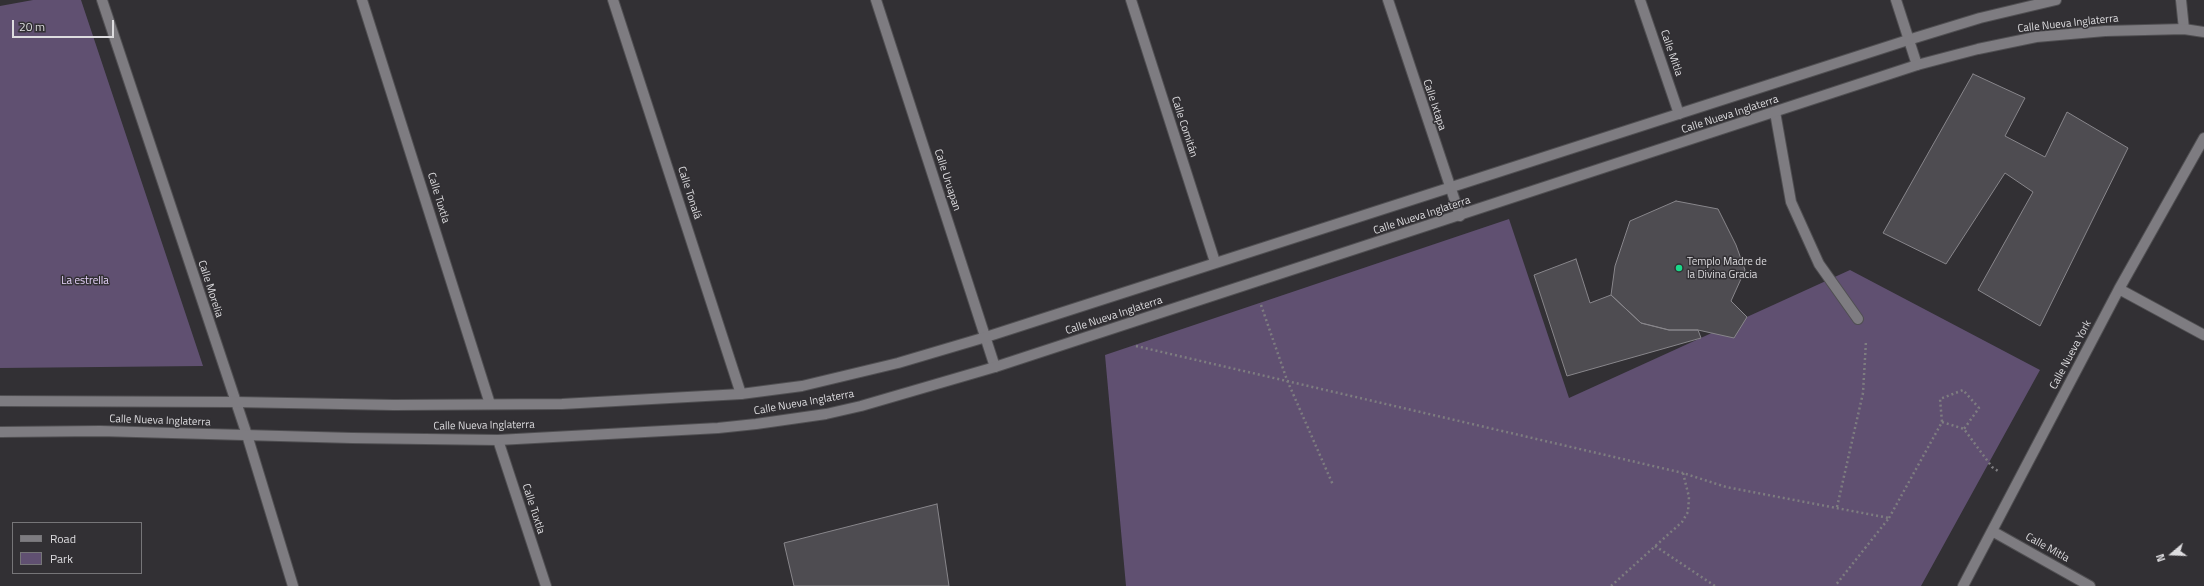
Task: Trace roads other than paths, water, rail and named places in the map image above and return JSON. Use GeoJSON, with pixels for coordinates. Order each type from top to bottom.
{"type":"FeatureCollection","features":[{"type":"Feature","properties":{"kind":"street","name":"Calle Morelia"},"geometry":{"type":"LineString","coordinates":[[102,0],[247,435],[293,586]]}},
{"type":"Feature","properties":{"kind":"street","name":"Calle Tuxtla"},"geometry":{"type":"LineString","coordinates":[[362,0],[490,404]]}},
{"type":"Feature","properties":{"kind":"street","name":"Calle Tonalá"},"geometry":{"type":"LineString","coordinates":[[613,0],[742,394]]}},
{"type":"Feature","properties":{"kind":"street","name":"Calle Uruapan"},"geometry":{"type":"LineString","coordinates":[[876,0],[995,367]]}},
{"type":"Feature","properties":{"kind":"street","name":"Calle Comitán"},"geometry":{"type":"LineString","coordinates":[[1130,0],[1215,262]]}},
{"type":"Feature","properties":{"kind":"street","name":"Calle Ixtapa"},"geometry":{"type":"LineString","coordinates":[[1388,0],[1449,188],[1460,216]]}},
{"type":"Feature","properties":{"kind":"street","name":"Calle Mitla"},"geometry":{"type":"LineString","coordinates":[[1640,0],[1679,114]]}},
{"type":"Feature","properties":{"kind":"street"},"geometry":{"type":"LineString","coordinates":[[1896,0],[1917,65]]}},
{"type":"Feature","properties":{"kind":"street","name":"Calle Nueva Inglaterra"},"geometry":{"type":"LineString","coordinates":[[0,401],[235,402],[394,405],[629,401],[742,394],[777,390],[841,378],[986,337],[1908,40],[1994,15],[2056,0]]}},
{"type":"Feature","properties":{"kind":"street"},"geometry":{"type":"LineString","coordinates":[[2181,0],[2184,29]]}},
{"type":"Feature","properties":{"kind":"street","name":"Calle Nueva Inglaterra"},"geometry":{"type":"LineString","coordinates":[[0,432],[100,431],[498,440],[718,428],[789,420],[861,406],[995,367],[1460,216],[1917,65],[1978,49],[2036,37],[2105,31],[2184,29],[2204,32]]}},
{"type":"Feature","properties":{"kind":"street"},"geometry":{"type":"LineString","coordinates":[[1775,112],[1791,202],[1819,264],[1858,319]]}},
{"type":"Feature","properties":{"kind":"street","name":"Calle Nueva York"},"geometry":{"type":"LineString","coordinates":[[1963,586],[2119,289],[2204,138]]}},
{"type":"Feature","properties":{"kind":"street"},"geometry":{"type":"LineString","coordinates":[[2119,289],[2204,335]]}},
{"type":"Feature","properties":{"kind":"street","name":"Calle Tuxtla"},"geometry":{"type":"LineString","coordinates":[[498,440],[546,586]]}},
{"type":"Feature","properties":{"kind":"street","name":"Calle Mitla"},"geometry":{"type":"LineString","coordinates":[[1992,531],[2090,586]]}},
{"type":"Feature","properties":{"kind":"place","name":"Templo Madre de la Divina Gracia"},"geometry":{"type":"Point","coordinates":[1679,268]}},
{"type":"Feature","properties":{"kind":"park label","name":"La estrella"},"geometry":{"type":"Point","coordinates":[85,281]}}]}
